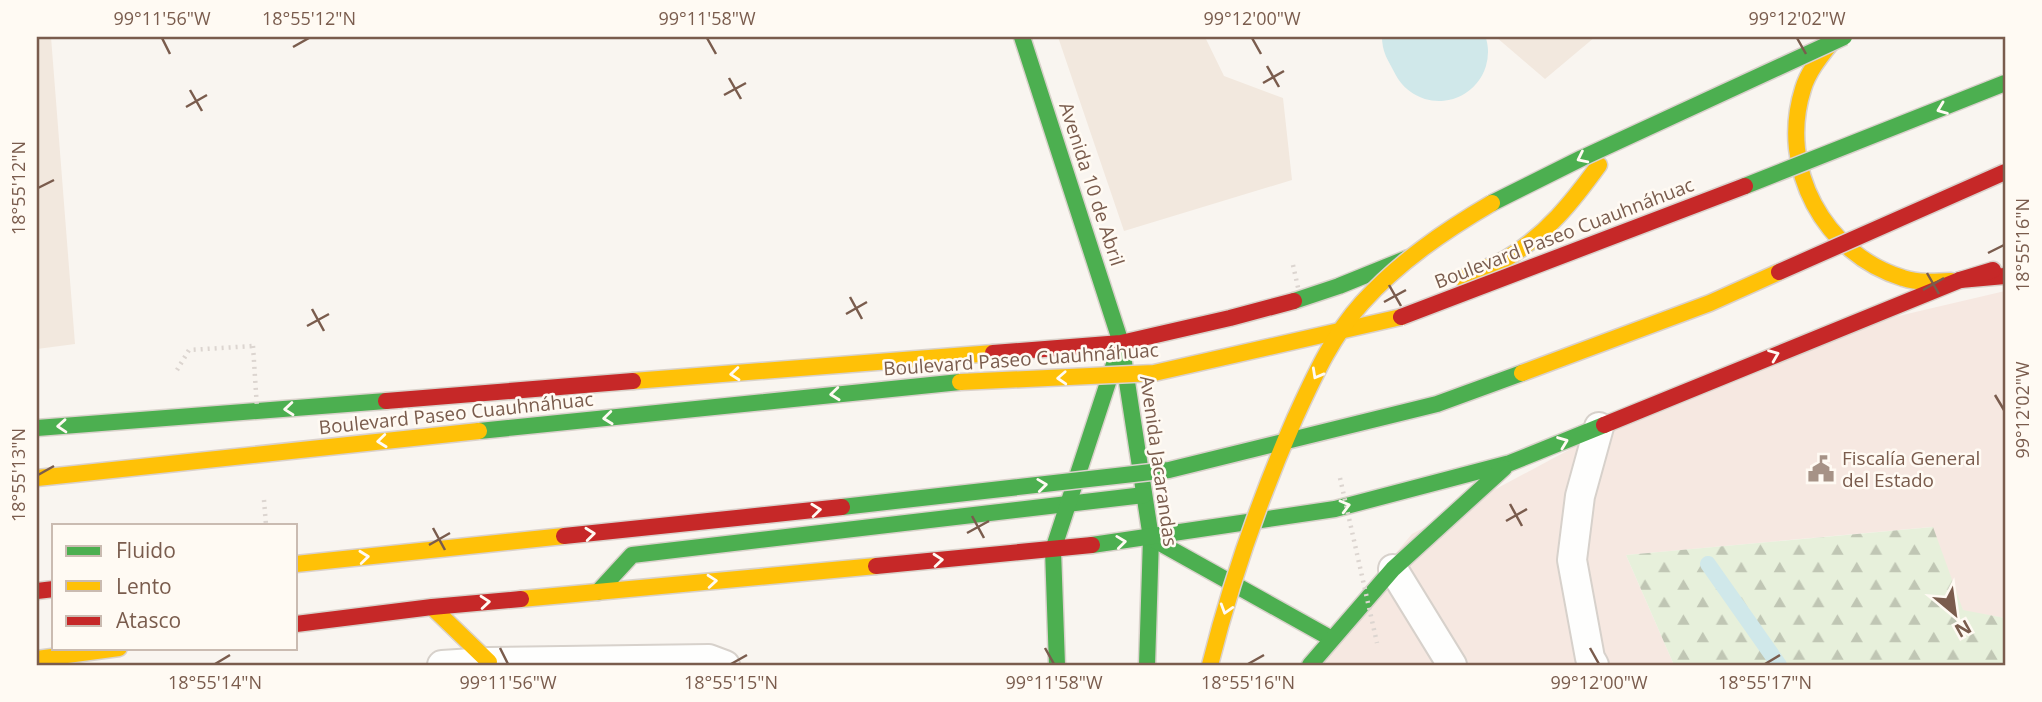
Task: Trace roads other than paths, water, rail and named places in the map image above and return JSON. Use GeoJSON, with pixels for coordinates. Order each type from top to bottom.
{"type":"FeatureCollection","features":[{"type":"Feature","properties":{"kind":"main road","name":"Avenida 10 de Abril"},"geometry":{"type":"LineString","coordinates":[[1022,37],[1121,343]]}},
{"type":"Feature","properties":{"kind":"main road","name":"Boulevard Paseo Cuauhnáhuac"},"geometry":{"type":"LineString","coordinates":[[37,428],[1121,343],[1251,314],[1384,269],[1599,165],[1839,39]]}},
{"type":"Feature","properties":{"kind":"main road"},"geometry":{"type":"LineString","coordinates":[[1839,39],[1814,65],[1802,91],[1797,119],[1796,148],[1801,175],[1811,203],[1849,250],[1874,266],[1902,277],[1931,282],[2005,276]]}},
{"type":"Feature","properties":{"kind":"main road"},"geometry":{"type":"LineString","coordinates":[[1210,665],[1257,508],[1305,394],[1359,306],[1395,268],[1478,211],[1577,160],[1839,39]]}},
{"type":"Feature","properties":{"kind":"main road","name":"Boulevard Paseo Cuauhnáhuac"},"geometry":{"type":"LineString","coordinates":[[37,478],[928,384],[1154,373],[1410,315],[2005,83]]}},
{"type":"Feature","properties":{"kind":"main road"},"geometry":{"type":"LineString","coordinates":[[1107,388],[1128,386],[1391,309],[1508,257],[1552,225],[1599,165]]}},
{"type":"Feature","properties":{"kind":"main road"},"geometry":{"type":"LineString","coordinates":[[298,564],[939,497],[1169,470],[1437,404],[1710,303],[2005,172]]}},
{"type":"Feature","properties":{"kind":"main road"},"geometry":{"type":"LineString","coordinates":[[298,625],[432,607],[1053,550],[1151,538],[1335,509],[1510,463],[1960,280],[2005,267]]}},
{"type":"Feature","properties":{"kind":"main road","name":"Avenida Jacarandas"},"geometry":{"type":"LineString","coordinates":[[1121,343],[1151,538],[1147,665]]}},
{"type":"Feature","properties":{"kind":"main road","name":"Avenida Jacarandas"},"geometry":{"type":"LineString","coordinates":[[1058,665],[1053,550],[1121,343]]}},
{"type":"Feature","properties":{"kind":"main road"},"geometry":{"type":"LineString","coordinates":[[1310,665],[1394,569],[1510,463]]}},
{"type":"Feature","properties":{"kind":"main road"},"geometry":{"type":"LineString","coordinates":[[598,592],[632,555],[1144,495]]}},
{"type":"Feature","properties":{"kind":"main road"},"geometry":{"type":"LineString","coordinates":[[1151,538],[1332,639]]}},
{"type":"Feature","properties":{"kind":"main road"},"geometry":{"type":"LineString","coordinates":[[432,607],[489,662]]}},
{"type":"Feature","properties":{"kind":"main road"},"geometry":{"type":"LineString","coordinates":[[37,659],[104,650]]}},
{"type":"Feature","properties":{"kind":"lane"},"geometry":{"type":"LineString","coordinates":[[1594,665],[1590,659],[1572,560],[1580,496],[1599,428]]}},
{"type":"Feature","properties":{"kind":"lane"},"geometry":{"type":"LineString","coordinates":[[1394,569],[1452,665]]}},
{"type":"Feature","properties":{"kind":"lane"},"geometry":{"type":"LineString","coordinates":[[442,665],[709,659],[725,665]]}},
{"type":"Feature","properties":{"kind":"waterway"},"geometry":{"type":"LineString","coordinates":[[1431,37],[1439,52]]}},
{"type":"Feature","properties":{"kind":"waterway"},"geometry":{"type":"LineString","coordinates":[[1708,564],[1779,665]]}},
{"type":"Feature","properties":{"kind":"place","name":"Fiscalía General del Estado"},"geometry":{"type":"Point","coordinates":[1821,469]}}]}
